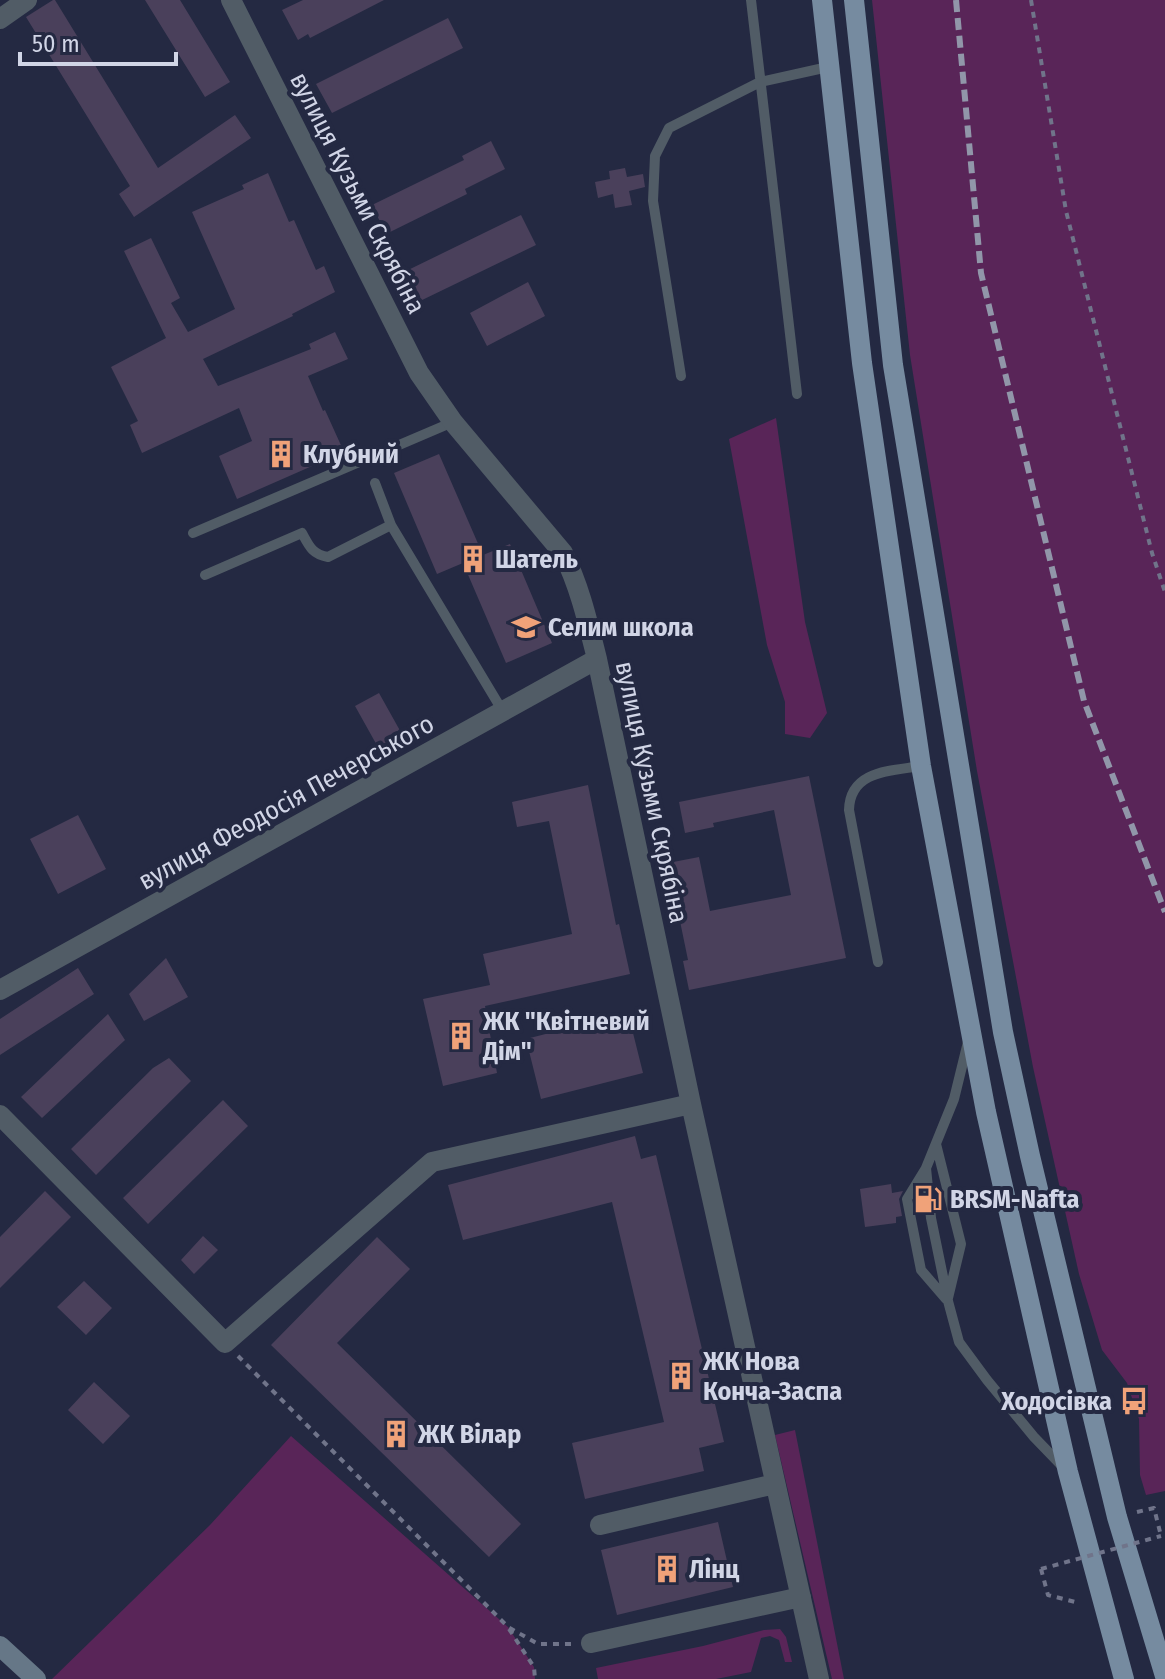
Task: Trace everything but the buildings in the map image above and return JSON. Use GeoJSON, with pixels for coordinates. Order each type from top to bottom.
{"type":"FeatureCollection","features":[{"type":"Feature","properties":{"kind":"main road"},"geometry":{"type":"LineString","coordinates":[[822,0],[862,363],[921,766],[986,1112],[1068,1472],[1124,1679]]}},
{"type":"Feature","properties":{"kind":"main road"},"geometry":{"type":"LineString","coordinates":[[854,0],[893,365],[1003,1032],[1117,1517],[1165,1676]]}},
{"type":"Feature","properties":{"kind":"street"},"geometry":{"type":"LineString","coordinates":[[0,19],[27,0]]}},
{"type":"Feature","properties":{"kind":"street","name":"вулиця Кузьми Скрябіна"},"geometry":{"type":"LineString","coordinates":[[231,0],[419,373],[453,422],[563,553],[573,572],[597,659],[691,1104],[801,1597],[814,1678]]}},
{"type":"Feature","properties":{"kind":"street","name":"вулиця Феодосія Печерського"},"geometry":{"type":"LineString","coordinates":[[0,990],[597,659]]}},
{"type":"Feature","properties":{"kind":"street"},"geometry":{"type":"LineString","coordinates":[[0,1115],[225,1343],[432,1162],[691,1104]]}},
{"type":"Feature","properties":{"kind":"street"},"geometry":{"type":"LineString","coordinates":[[600,1525],[775,1484]]}},
{"type":"Feature","properties":{"kind":"street"},"geometry":{"type":"LineString","coordinates":[[591,1643],[801,1597]]}},
{"type":"Feature","properties":{"kind":"street"},"geometry":{"type":"LineString","coordinates":[[0,1646],[36,1679]]}},
{"type":"Feature","properties":{"kind":"lane"},"geometry":{"type":"LineString","coordinates":[[751,0],[797,394]]}},
{"type":"Feature","properties":{"kind":"lane"},"geometry":{"type":"LineString","coordinates":[[681,376],[653,201],[655,156],[669,128],[760,82],[828,67]]}},
{"type":"Feature","properties":{"kind":"lane"},"geometry":{"type":"LineString","coordinates":[[193,533],[453,422]]}},
{"type":"Feature","properties":{"kind":"lane"},"geometry":{"type":"LineString","coordinates":[[375,483],[391,525],[502,710]]}},
{"type":"Feature","properties":{"kind":"lane"},"geometry":{"type":"LineString","coordinates":[[205,575],[302,533],[311,550],[328,557],[391,525]]}},
{"type":"Feature","properties":{"kind":"lane"},"geometry":{"type":"LineString","coordinates":[[878,962],[849,798],[864,779],[921,766]]}},
{"type":"Feature","properties":{"kind":"lane"},"geometry":{"type":"LineString","coordinates":[[948,1301],[921,1270],[907,1199],[926,1168],[954,1099],[970,1032]]}},
{"type":"Feature","properties":{"kind":"lane"},"geometry":{"type":"LineString","coordinates":[[936,1144],[961,1244],[948,1301]]}},
{"type":"Feature","properties":{"kind":"lane"},"geometry":{"type":"LineString","coordinates":[[926,1168],[931,1218],[959,1342],[1025,1426],[1068,1472]]}},
{"type":"Feature","properties":{"kind":"path"},"geometry":{"type":"LineString","coordinates":[[1031,0],[1066,211],[1152,553],[1165,592]]}},
{"type":"Feature","properties":{"kind":"path"},"geometry":{"type":"LineString","coordinates":[[225,1343],[508,1627],[534,1667],[535,1679]]}},
{"type":"Feature","properties":{"kind":"path"},"geometry":{"type":"LineString","coordinates":[[1079,1603],[1048,1595],[1041,1569],[1161,1536],[1154,1508],[1117,1517]]}},
{"type":"Feature","properties":{"kind":"path"},"geometry":{"type":"LineString","coordinates":[[508,1627],[538,1644],[591,1643]]}},
{"type":"Feature","properties":{"kind":"shaded area"},"geometry":{"type":"Polygon","coordinates":[[[872,0],[1165,0],[1165,1491],[1146,1495],[1140,1475],[1139,1419],[1127,1383],[1102,1350],[1079,1274],[1033,1067],[977,771],[910,355],[872,0]]]}},
{"type":"Feature","properties":{"kind":"shaded area"},"geometry":{"type":"Polygon","coordinates":[[[776,418],[805,622],[827,713],[810,738],[785,734],[785,702],[767,645],[729,439],[776,418]]]}},
{"type":"Feature","properties":{"kind":"shaded area"},"geometry":{"type":"Polygon","coordinates":[[[795,1430],[844,1679],[832,1679],[775,1435],[795,1430]]]}},
{"type":"Feature","properties":{"kind":"shaded area"},"geometry":{"type":"Polygon","coordinates":[[[291,1436],[508,1627],[534,1667],[535,1679],[52,1679],[210,1525],[291,1436]]]}},
{"type":"Feature","properties":{"kind":"shaded area"},"geometry":{"type":"Polygon","coordinates":[[[780,1629],[786,1637],[792,1662],[785,1662],[779,1640],[770,1636],[761,1638],[751,1672],[716,1679],[598,1679],[596,1668],[780,1629]]]}},
{"type":"Feature","properties":{"kind":"railway"},"geometry":{"type":"LineString","coordinates":[[956,0],[981,273],[1084,701],[1165,912]]}},
{"type":"Feature","properties":{"kind":"place","name":"Клубний"},"geometry":{"type":"Point","coordinates":[281,454]}},
{"type":"Feature","properties":{"kind":"place","name":"Шатель"},"geometry":{"type":"Point","coordinates":[473,559]}},
{"type":"Feature","properties":{"kind":"place","name":"Селим школа"},"geometry":{"type":"Point","coordinates":[526,627]}},
{"type":"Feature","properties":{"kind":"place","name":"ЖК \"Квітневий Дім\""},"geometry":{"type":"Point","coordinates":[461,1036]}},
{"type":"Feature","properties":{"kind":"place","name":"BRSM-Nafta"},"geometry":{"type":"Point","coordinates":[928,1199]}},
{"type":"Feature","properties":{"kind":"place","name":"ЖК Нова Конча-Заспа"},"geometry":{"type":"Point","coordinates":[681,1376]}},
{"type":"Feature","properties":{"kind":"place","name":"Ходосівка"},"geometry":{"type":"Point","coordinates":[1134,1401]}},
{"type":"Feature","properties":{"kind":"place","name":"ЖК Вілар"},"geometry":{"type":"Point","coordinates":[396,1434]}},
{"type":"Feature","properties":{"kind":"place","name":"Лінц"},"geometry":{"type":"Point","coordinates":[667,1569]}}]}
